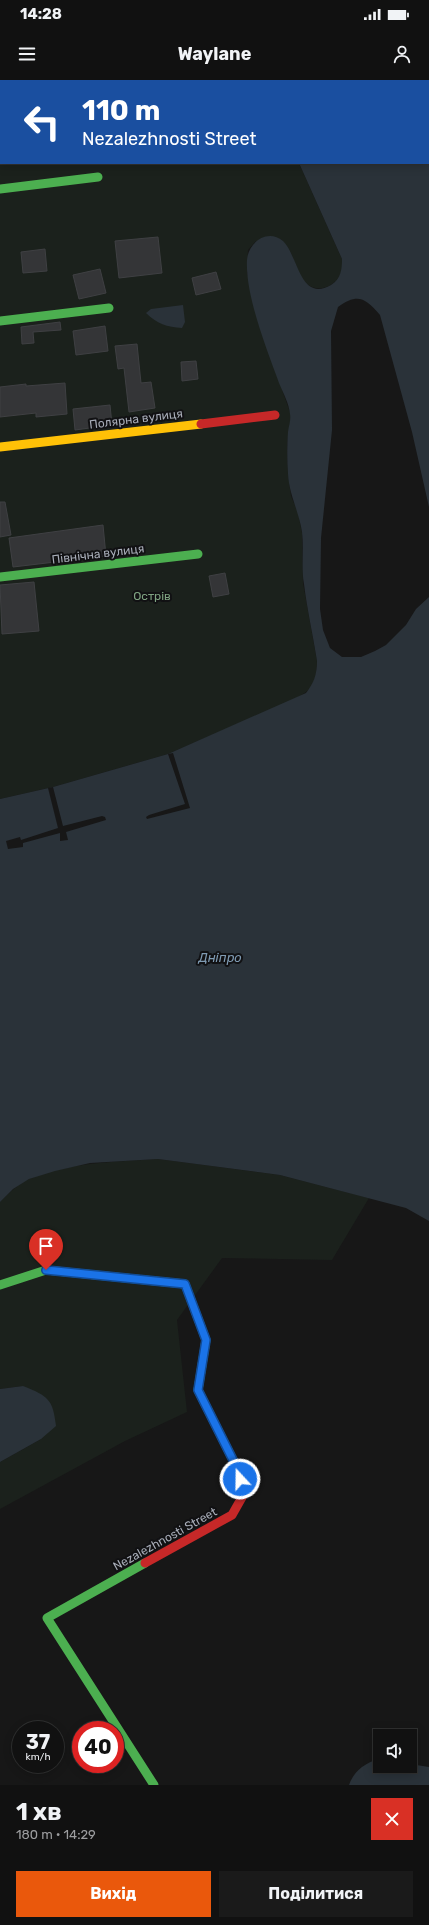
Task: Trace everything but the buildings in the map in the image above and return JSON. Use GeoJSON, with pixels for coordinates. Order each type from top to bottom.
{"type":"FeatureCollection","features":[{"type":"Feature","properties":{"kind":"street"},"geometry":{"type":"LineString","coordinates":[[0,189],[98,177]]}},
{"type":"Feature","properties":{"kind":"street"},"geometry":{"type":"LineString","coordinates":[[0,321],[109,308]]}},
{"type":"Feature","properties":{"kind":"street","name":"Полярна вулиця"},"geometry":{"type":"LineString","coordinates":[[0,447],[275,415]]}},
{"type":"Feature","properties":{"kind":"street","name":"Північна вулиця"},"geometry":{"type":"LineString","coordinates":[[0,577],[198,554]]}},
{"type":"Feature","properties":{"kind":"street","name":"Nezalezhnosti Street"},"geometry":{"type":"LineString","coordinates":[[0,1285],[46,1270],[185,1284],[206,1340],[198,1390],[236,1466],[245,1492],[232,1516],[47,1618],[154,1785]]}},
{"type":"Feature","properties":{"kind":"green space","name":"Острів"},"geometry":{"type":"Polygon","coordinates":[[[0,164],[299,164],[342,259],[342,271],[340,276],[328,286],[322,288],[312,287],[301,277],[290,251],[256,241],[248,250],[247,273],[263,336],[291,415],[287,445],[288,474],[291,496],[298,512],[302,533],[303,583],[317,661],[316,674],[313,684],[306,692],[295,699],[168,754],[53,787],[0,799],[0,164]]]}},
{"type":"Feature","properties":{"kind":"green space"},"geometry":{"type":"Polygon","coordinates":[[[158,1159],[280,1175],[369,1198],[332,1260],[222,1258],[177,1320],[187,1412],[125,1441],[0,1509],[0,1462],[41,1439],[23,1386],[0,1389],[0,1202],[21,1183],[44,1173],[92,1164],[158,1159]]]}},
{"type":"Feature","properties":{"kind":"water","name":"Дніпро"},"geometry":{"type":"Polygon","coordinates":[[[299,164],[429,164],[429,507],[412,432],[380,315],[365,301],[361,299],[351,300],[338,307],[331,331],[332,430],[321,538],[320,609],[323,630],[330,648],[342,657],[361,657],[386,645],[406,625],[416,609],[429,597],[429,1221],[406,1208],[280,1175],[158,1159],[90,1163],[55,1171],[29,1179],[13,1189],[0,1202],[0,799],[53,787],[168,754],[306,693],[311,686],[316,674],[317,661],[303,578],[302,532],[290,489],[288,474],[287,447],[290,418],[289,410],[263,339],[253,306],[247,274],[247,260],[251,248],[259,239],[271,236],[277,237],[283,241],[288,248],[306,283],[313,288],[321,289],[331,285],[337,280],[342,266],[342,259],[299,164]]]}},
{"type":"Feature","properties":{"kind":"water"},"geometry":{"type":"Polygon","coordinates":[[[183,305],[185,322],[182,328],[162,324],[154,320],[146,313],[151,309],[183,305]]]}},
{"type":"Feature","properties":{"kind":"water"},"geometry":{"type":"Polygon","coordinates":[[[23,1386],[44,1396],[48,1400],[53,1410],[56,1426],[41,1439],[0,1462],[0,1389],[23,1386]]]}},
{"type":"Feature","properties":{"kind":"water"},"geometry":{"type":"Polygon","coordinates":[[[373,1761],[373,1773],[417,1773],[417,1765],[429,1767],[429,1785],[349,1785],[357,1772],[373,1761]]]}},
{"type":"Feature","properties":{"kind":"pier"},"geometry":{"type":"Polygon","coordinates":[[[173,753],[190,808],[147,819],[146,817],[149,815],[185,804],[168,754],[173,753]]]}},
{"type":"Feature","properties":{"kind":"pier"},"geometry":{"type":"Polygon","coordinates":[[[53,787],[63,826],[102,816],[105,817],[106,820],[66,832],[68,840],[60,841],[60,833],[23,843],[23,847],[8,849],[6,841],[20,837],[21,840],[58,828],[48,788],[53,787]]]}},
{"type":"Feature","properties":{"kind":"traffic: fast"},"geometry":{"type":"LineString","coordinates":[[0,189],[98,177]]}},
{"type":"Feature","properties":{"kind":"traffic: fast"},"geometry":{"type":"LineString","coordinates":[[0,321],[109,308]]}},
{"type":"Feature","properties":{"kind":"traffic: fast"},"geometry":{"type":"LineString","coordinates":[[0,577],[198,554]]}},
{"type":"Feature","properties":{"kind":"traffic: fast"},"geometry":{"type":"LineString","coordinates":[[0,1285],[46,1270],[185,1284],[206,1340],[198,1390],[236,1466],[244,1490]]}},
{"type":"Feature","properties":{"kind":"traffic: fast"},"geometry":{"type":"LineString","coordinates":[[145,1563],[47,1618],[154,1785]]}},
{"type":"Feature","properties":{"kind":"traffic: slow"},"geometry":{"type":"LineString","coordinates":[[0,447],[201,424]]}},
{"type":"Feature","properties":{"kind":"traffic: jam"},"geometry":{"type":"LineString","coordinates":[[201,424],[275,415]]}},
{"type":"Feature","properties":{"kind":"traffic: jam"},"geometry":{"type":"LineString","coordinates":[[145,1563],[232,1515],[245,1492],[244,1490]]}},
{"type":"Feature","properties":{"kind":"route"},"geometry":{"type":"LineString","coordinates":[[46,1270],[185,1284],[206,1340],[198,1390],[236,1466],[240,1479]]}}]}
